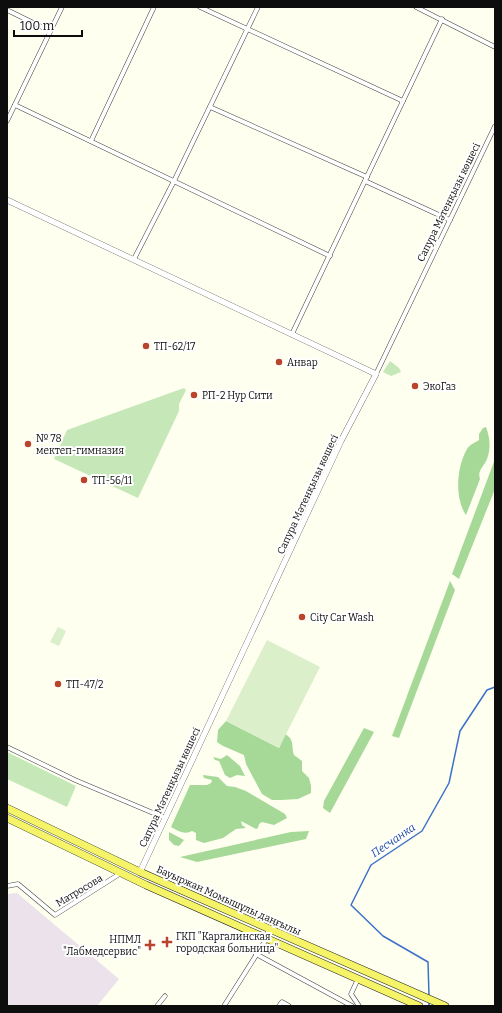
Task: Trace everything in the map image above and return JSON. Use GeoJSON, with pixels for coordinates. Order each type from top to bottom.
{"type":"FeatureCollection","features":[{"type":"Feature","properties":{"kind":"main road","name":"Бауыржан Момышұлы даңғылы"},"geometry":{"type":"LineString","coordinates":[[7,808],[140,872],[445,1006]]}},
{"type":"Feature","properties":{"kind":"main road","name":"Бауыржан Момышұлы даңғылы"},"geometry":{"type":"LineString","coordinates":[[7,818],[136,880],[419,1006]]}},
{"type":"Feature","properties":{"kind":"main road"},"geometry":{"type":"LineString","coordinates":[[73,851],[78,842]]}},
{"type":"Feature","properties":{"kind":"main road"},"geometry":{"type":"LineString","coordinates":[[136,880],[140,872]]}},
{"type":"Feature","properties":{"kind":"street"},"geometry":{"type":"LineString","coordinates":[[7,121],[62,7]]}},
{"type":"Feature","properties":{"kind":"street"},"geometry":{"type":"LineString","coordinates":[[91,141],[154,7]]}},
{"type":"Feature","properties":{"kind":"street"},"geometry":{"type":"LineString","coordinates":[[200,7],[403,101]]}},
{"type":"Feature","properties":{"kind":"street"},"geometry":{"type":"LineString","coordinates":[[134,259],[174,181],[258,7]]}},
{"type":"Feature","properties":{"kind":"street"},"geometry":{"type":"LineString","coordinates":[[416,7],[495,47]]}},
{"type":"Feature","properties":{"kind":"street"},"geometry":{"type":"LineString","coordinates":[[7,10],[50,31]]}},
{"type":"Feature","properties":{"kind":"street"},"geometry":{"type":"LineString","coordinates":[[292,334],[442,19]]}},
{"type":"Feature","properties":{"kind":"street"},"geometry":{"type":"LineString","coordinates":[[15,104],[330,256]]}},
{"type":"Feature","properties":{"kind":"street"},"geometry":{"type":"LineString","coordinates":[[210,107],[366,179],[450,220]]}},
{"type":"Feature","properties":{"kind":"street","name":"Сапура Мәтенқызы көшесі"},"geometry":{"type":"LineString","coordinates":[[140,872],[341,441],[376,374],[495,126]]}},
{"type":"Feature","properties":{"kind":"street"},"geometry":{"type":"LineString","coordinates":[[7,200],[376,374]]}},
{"type":"Feature","properties":{"kind":"street"},"geometry":{"type":"LineString","coordinates":[[7,747],[75,780],[165,818]]}},
{"type":"Feature","properties":{"kind":"street","name":"Матросова"},"geometry":{"type":"LineString","coordinates":[[7,886],[18,884],[55,914],[121,873]]}},
{"type":"Feature","properties":{"kind":"street"},"geometry":{"type":"LineString","coordinates":[[224,1006],[267,938],[268,929]]}},
{"type":"Feature","properties":{"kind":"street"},"geometry":{"type":"LineString","coordinates":[[256,954],[352,1006]]}},
{"type":"Feature","properties":{"kind":"street"},"geometry":{"type":"LineString","coordinates":[[358,978],[351,994],[359,1006]]}},
{"type":"Feature","properties":{"kind":"street"},"geometry":{"type":"LineString","coordinates":[[158,1006],[165,996]]}},
{"type":"Feature","properties":{"kind":"street"},"geometry":{"type":"LineString","coordinates":[[279,1006],[282,1002],[289,1006]]}},
{"type":"Feature","properties":{"kind":"shaded area"},"geometry":{"type":"Polygon","coordinates":[[[17,893],[119,979],[97,1006],[7,1006],[7,894],[17,893]]]}},
{"type":"Feature","properties":{"kind":"green space"},"geometry":{"type":"Polygon","coordinates":[[[390,361],[399,368],[401,372],[391,376],[383,372],[390,361]]]}},
{"type":"Feature","properties":{"kind":"green space"},"geometry":{"type":"Polygon","coordinates":[[[184,388],[186,390],[179,404],[179,411],[138,498],[54,459],[67,430],[184,388]]]}},
{"type":"Feature","properties":{"kind":"green space"},"geometry":{"type":"Polygon","coordinates":[[[486,427],[490,443],[489,451],[486,462],[479,473],[480,479],[466,515],[462,508],[458,491],[461,464],[467,449],[479,440],[479,434],[483,428],[486,427]]]}},
{"type":"Feature","properties":{"kind":"green space"},"geometry":{"type":"Polygon","coordinates":[[[495,459],[495,489],[459,579],[452,574],[495,459]]]}},
{"type":"Feature","properties":{"kind":"green space"},"geometry":{"type":"Polygon","coordinates":[[[450,581],[455,590],[399,738],[392,736],[450,581]]]}},
{"type":"Feature","properties":{"kind":"green space"},"geometry":{"type":"Polygon","coordinates":[[[58,627],[66,631],[59,646],[50,642],[58,627]]]}},
{"type":"Feature","properties":{"kind":"green space"},"geometry":{"type":"Polygon","coordinates":[[[267,640],[320,667],[279,748],[226,721],[267,640]]]}},
{"type":"Feature","properties":{"kind":"green space"},"geometry":{"type":"Polygon","coordinates":[[[226,721],[279,748],[285,734],[288,736],[291,741],[294,755],[302,761],[302,771],[309,778],[311,793],[298,799],[281,800],[272,800],[262,794],[246,764],[244,755],[217,742],[218,730],[226,721]]]}},
{"type":"Feature","properties":{"kind":"green space"},"geometry":{"type":"Polygon","coordinates":[[[364,728],[374,732],[330,813],[323,808],[324,801],[364,728]]]}},
{"type":"Feature","properties":{"kind":"green space"},"geometry":{"type":"Polygon","coordinates":[[[7,752],[76,786],[67,807],[7,779],[7,752]]]}},
{"type":"Feature","properties":{"kind":"green space"},"geometry":{"type":"Polygon","coordinates":[[[227,755],[240,766],[245,776],[237,775],[230,778],[225,775],[219,761],[215,760],[213,757],[221,759],[227,755]]]}},
{"type":"Feature","properties":{"kind":"green space"},"geometry":{"type":"Polygon","coordinates":[[[203,775],[218,777],[227,786],[246,791],[285,814],[287,818],[274,825],[262,822],[256,829],[241,821],[242,825],[246,828],[236,829],[223,838],[204,843],[196,840],[196,833],[192,831],[184,833],[171,827],[190,785],[207,785],[211,783],[212,780],[204,778],[203,775]]]}},
{"type":"Feature","properties":{"kind":"green space"},"geometry":{"type":"Polygon","coordinates":[[[309,831],[306,839],[197,862],[180,857],[291,832],[309,831]]]}},
{"type":"Feature","properties":{"kind":"green space"},"geometry":{"type":"Polygon","coordinates":[[[169,832],[184,840],[179,846],[174,845],[169,840],[169,832]]]}},
{"type":"Feature","properties":{"kind":"waterway","name":"Песчанка"},"geometry":{"type":"LineString","coordinates":[[429,996],[428,962],[383,936],[351,905],[371,865],[422,831],[449,783],[460,731],[487,690],[495,687]]}},
{"type":"Feature","properties":{"kind":"place","name":"ТП-62/17"},"geometry":{"type":"Point","coordinates":[146,346]}},
{"type":"Feature","properties":{"kind":"place","name":"Анвар"},"geometry":{"type":"Point","coordinates":[279,362]}},
{"type":"Feature","properties":{"kind":"place","name":"ЭкоГаз"},"geometry":{"type":"Point","coordinates":[415,386]}},
{"type":"Feature","properties":{"kind":"place","name":"РП-2 Нур Сити"},"geometry":{"type":"Point","coordinates":[194,395]}},
{"type":"Feature","properties":{"kind":"place","name":"№ 78 мектеп-гимназия"},"geometry":{"type":"Point","coordinates":[28,444]}},
{"type":"Feature","properties":{"kind":"place","name":"ТП-56/11"},"geometry":{"type":"Point","coordinates":[84,480]}},
{"type":"Feature","properties":{"kind":"place","name":"City Car Wash"},"geometry":{"type":"Point","coordinates":[302,617]}},
{"type":"Feature","properties":{"kind":"place","name":"ТП-47/2"},"geometry":{"type":"Point","coordinates":[58,684]}},
{"type":"Feature","properties":{"kind":"place","name":"ГКП \"Каргалинская городская больница\""},"geometry":{"type":"Point","coordinates":[167,942]}},
{"type":"Feature","properties":{"kind":"place","name":"НПМЛ \"Лабмедсервис\""},"geometry":{"type":"Point","coordinates":[150,945]}}]}
